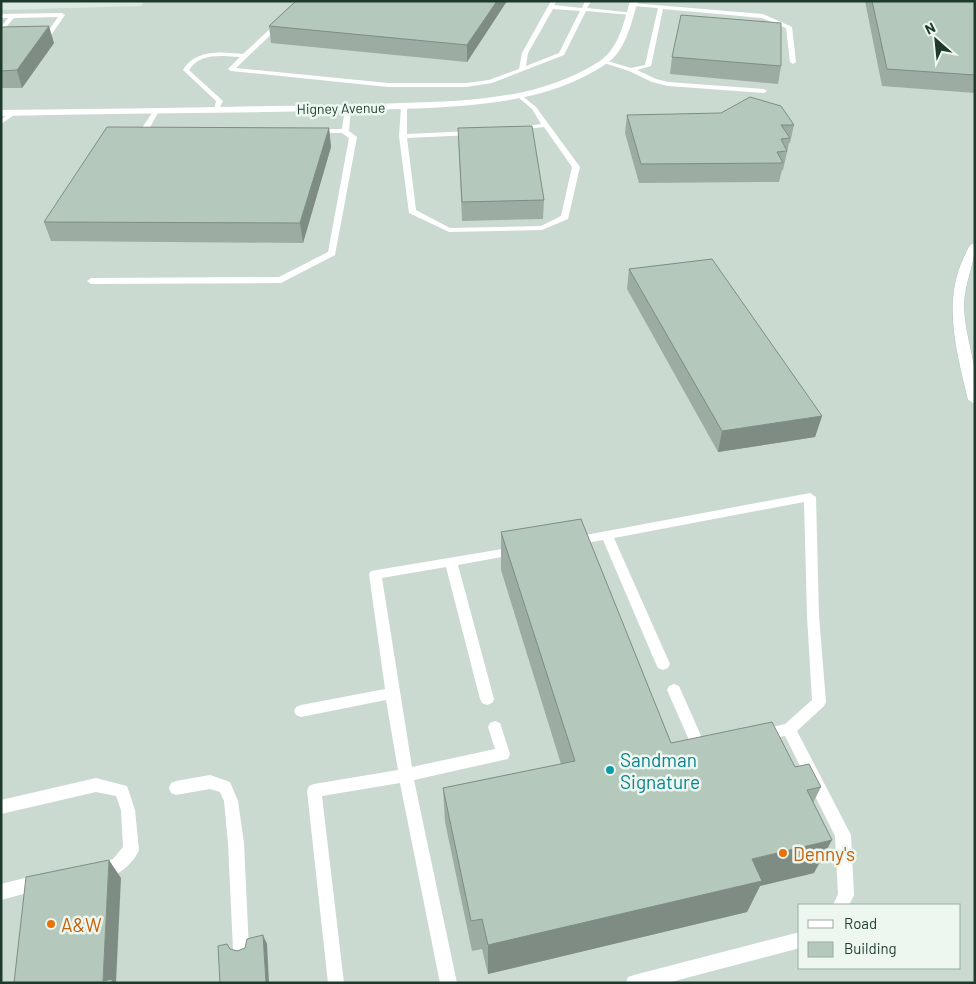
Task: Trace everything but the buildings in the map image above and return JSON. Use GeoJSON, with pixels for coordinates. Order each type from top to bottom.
{"type":"FeatureCollection","features":[{"type":"Feature","properties":{"kind":"street","name":"Higney Avenue"},"geometry":{"type":"LineString","coordinates":[[1,113],[404,107],[465,104],[520,96],[566,82],[604,62],[615,52],[626,30],[633,6]]}},
{"type":"Feature","properties":{"kind":"street"},"geometry":{"type":"LineString","coordinates":[[975,246],[962,278],[959,328],[975,400]]}},
{"type":"Feature","properties":{"kind":"lane"},"geometry":{"type":"LineString","coordinates":[[303,1],[230,69],[388,85],[490,82],[562,54],[588,1]]}},
{"type":"Feature","properties":{"kind":"lane"},"geometry":{"type":"LineString","coordinates":[[522,70],[525,53],[553,4],[585,10],[633,6],[763,16],[789,27],[793,62]]}},
{"type":"Feature","properties":{"kind":"lane"},"geometry":{"type":"LineString","coordinates":[[631,70],[648,66],[661,7]]}},
{"type":"Feature","properties":{"kind":"lane"},"geometry":{"type":"LineString","coordinates":[[1,16],[62,15],[45,40]]}},
{"type":"Feature","properties":{"kind":"lane"},"geometry":{"type":"LineString","coordinates":[[1,31],[12,16]]}},
{"type":"Feature","properties":{"kind":"lane"},"geometry":{"type":"LineString","coordinates":[[216,110],[220,101],[186,70],[188,65],[196,59],[215,55],[245,56]]}},
{"type":"Feature","properties":{"kind":"lane"},"geometry":{"type":"LineString","coordinates":[[604,62],[631,70],[654,81],[668,84],[764,91]]}},
{"type":"Feature","properties":{"kind":"lane"},"geometry":{"type":"LineString","coordinates":[[404,107],[403,136],[412,211],[449,230],[542,228],[565,217],[576,167],[534,108],[520,96]]}},
{"type":"Feature","properties":{"kind":"lane"},"geometry":{"type":"LineString","coordinates":[[345,130],[348,108]]}},
{"type":"Feature","properties":{"kind":"lane"},"geometry":{"type":"LineString","coordinates":[[156,111],[144,131],[164,131]]}},
{"type":"Feature","properties":{"kind":"lane"},"geometry":{"type":"LineString","coordinates":[[1,122],[14,113]]}},
{"type":"Feature","properties":{"kind":"lane"},"geometry":{"type":"LineString","coordinates":[[508,131],[546,125]]}},
{"type":"Feature","properties":{"kind":"lane"},"geometry":{"type":"LineString","coordinates":[[91,281],[281,280],[332,253],[353,137],[345,130],[307,131]]}},
{"type":"Feature","properties":{"kind":"lane"},"geometry":{"type":"LineString","coordinates":[[403,136],[480,133]]}},
{"type":"Feature","properties":{"kind":"lane"},"geometry":{"type":"LineString","coordinates":[[558,544],[810,496],[813,616],[819,702],[789,729],[753,736]]}},
{"type":"Feature","properties":{"kind":"lane"},"geometry":{"type":"LineString","coordinates":[[607,536],[663,664]]}},
{"type":"Feature","properties":{"kind":"lane"},"geometry":{"type":"LineString","coordinates":[[449,983],[406,775],[375,574],[529,549]]}},
{"type":"Feature","properties":{"kind":"lane"},"geometry":{"type":"LineString","coordinates":[[451,562],[487,699]]}},
{"type":"Feature","properties":{"kind":"lane"},"geometry":{"type":"LineString","coordinates":[[674,690],[698,745],[717,742]]}},
{"type":"Feature","properties":{"kind":"lane"},"geometry":{"type":"LineString","coordinates":[[301,711],[392,693]]}},
{"type":"Feature","properties":{"kind":"lane"},"geometry":{"type":"LineString","coordinates":[[336,983],[314,791],[406,775],[503,754],[495,727]]}},
{"type":"Feature","properties":{"kind":"lane"},"geometry":{"type":"LineString","coordinates":[[789,729],[843,835],[846,895],[842,904]]}},
{"type":"Feature","properties":{"kind":"lane"},"geometry":{"type":"LineString","coordinates":[[176,788],[210,782],[225,788],[231,801],[236,843],[241,950]]}},
{"type":"Feature","properties":{"kind":"lane"},"geometry":{"type":"LineString","coordinates":[[1,808],[96,785],[122,791],[128,810],[131,850],[117,866],[89,872]]}},
{"type":"Feature","properties":{"kind":"lane"},"geometry":{"type":"LineString","coordinates":[[1,892],[52,879]]}},
{"type":"Feature","properties":{"kind":"lane"},"geometry":{"type":"LineString","coordinates":[[634,983],[798,941]]}},
{"type":"Feature","properties":{"kind":"shaded area"},"geometry":{"type":"Polygon","coordinates":[[[144,1],[975,1],[975,983],[1,983],[1,10],[141,6],[144,1]]]}},
{"type":"Feature","properties":{"kind":"place","name":"Sandman Signature"},"geometry":{"type":"Point","coordinates":[610,770]}},
{"type":"Feature","properties":{"kind":"place","name":"Denny's"},"geometry":{"type":"Point","coordinates":[783,853]}},
{"type":"Feature","properties":{"kind":"place","name":"A&W"},"geometry":{"type":"Point","coordinates":[51,924]}}]}
